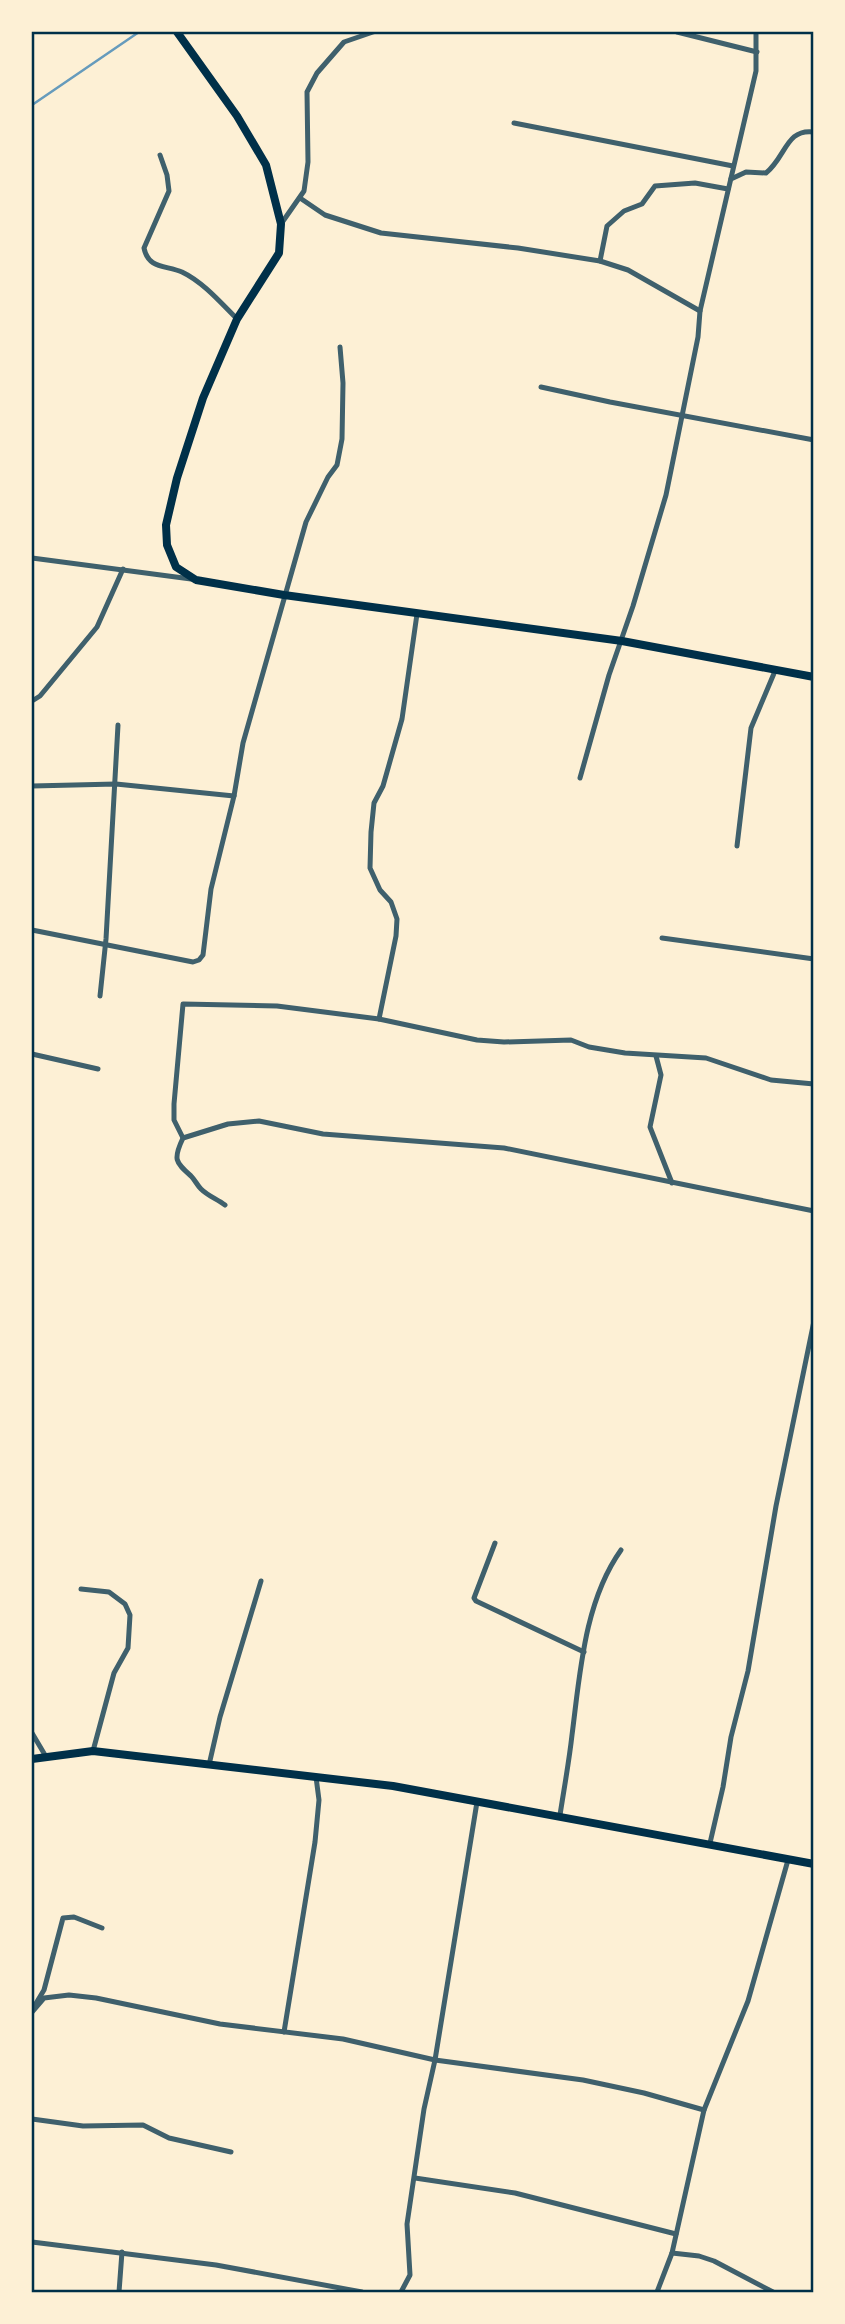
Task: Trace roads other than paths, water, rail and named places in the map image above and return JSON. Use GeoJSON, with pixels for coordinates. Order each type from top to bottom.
{"type":"FeatureCollection","features":[{"type":"Feature","properties":{"kind":"main road"},"geometry":{"type":"LineString","coordinates":[[177,32],[237,116],[266,165],[281,224],[279,253],[237,318],[203,398],[177,478],[166,525],[167,545],[177,567],[196,580],[417,614],[622,641],[814,677]]}},
{"type":"Feature","properties":{"kind":"main road"},"geometry":{"type":"LineString","coordinates":[[32,1759],[45,1755],[93,1751],[393,1786],[814,1864]]}},
{"type":"Feature","properties":{"kind":"street"},"geometry":{"type":"LineString","coordinates":[[281,224],[304,191],[308,162],[307,92],[317,73],[344,42],[373,32]]}},
{"type":"Feature","properties":{"kind":"street"},"geometry":{"type":"LineString","coordinates":[[677,32],[757,52]]}},
{"type":"Feature","properties":{"kind":"street"},"geometry":{"type":"LineString","coordinates":[[580,778],[609,675],[622,641],[666,495],[698,337],[700,311],[756,71],[756,32]]}},
{"type":"Feature","properties":{"kind":"street"},"geometry":{"type":"LineString","coordinates":[[514,123],[733,166]]}},
{"type":"Feature","properties":{"kind":"street"},"geometry":{"type":"LineString","coordinates":[[731,179],[746,173],[766,173],[794,135],[803,130],[814,132]]}},
{"type":"Feature","properties":{"kind":"street"},"geometry":{"type":"LineString","coordinates":[[160,155],[169,191],[144,248],[146,257],[153,264],[184,273],[237,318]]}},
{"type":"Feature","properties":{"kind":"street"},"geometry":{"type":"LineString","coordinates":[[600,261],[607,226],[624,211],[642,204],[655,186],[695,183],[728,189]]}},
{"type":"Feature","properties":{"kind":"street"},"geometry":{"type":"LineString","coordinates":[[300,198],[326,215],[381,233],[518,248],[600,261],[628,270],[700,311]]}},
{"type":"Feature","properties":{"kind":"street"},"geometry":{"type":"LineString","coordinates":[[32,930],[193,962],[200,960],[211,889],[234,796],[243,743],[284,594],[306,522],[328,477],[337,465],[342,439],[343,383],[340,347]]}},
{"type":"Feature","properties":{"kind":"street"},"geometry":{"type":"LineString","coordinates":[[541,387],[814,440]]}},
{"type":"Feature","properties":{"kind":"street"},"geometry":{"type":"LineString","coordinates":[[32,558],[196,580]]}},
{"type":"Feature","properties":{"kind":"street"},"geometry":{"type":"LineString","coordinates":[[32,701],[40,696],[97,627],[122,569]]}},
{"type":"Feature","properties":{"kind":"street"},"geometry":{"type":"LineString","coordinates":[[380,1019],[397,919],[391,902],[380,890],[370,867],[371,832],[374,803],[383,786],[402,719],[417,614]]}},
{"type":"Feature","properties":{"kind":"street"},"geometry":{"type":"LineString","coordinates":[[737,846],[751,728],[775,671]]}},
{"type":"Feature","properties":{"kind":"street"},"geometry":{"type":"LineString","coordinates":[[100,996],[106,943],[118,725]]}},
{"type":"Feature","properties":{"kind":"street"},"geometry":{"type":"LineString","coordinates":[[32,786],[116,784],[234,796]]}},
{"type":"Feature","properties":{"kind":"street"},"geometry":{"type":"LineString","coordinates":[[662,937],[814,958]]}},
{"type":"Feature","properties":{"kind":"street"},"geometry":{"type":"LineString","coordinates":[[225,1205],[203,1191],[177,1163],[177,1154],[183,1138],[174,1120],[174,1104],[183,1004],[277,1006],[380,1019],[477,1040],[571,1040],[589,1047],[656,1056],[706,1058],[771,1080],[814,1084]]}},
{"type":"Feature","properties":{"kind":"street"},"geometry":{"type":"LineString","coordinates":[[32,1054],[98,1069]]}},
{"type":"Feature","properties":{"kind":"street"},"geometry":{"type":"LineString","coordinates":[[656,1056],[661,1075],[650,1127],[672,1184]]}},
{"type":"Feature","properties":{"kind":"street"},"geometry":{"type":"LineString","coordinates":[[183,1138],[228,1124],[259,1121],[323,1134],[504,1148],[814,1211]]}},
{"type":"Feature","properties":{"kind":"street"},"geometry":{"type":"LineString","coordinates":[[710,1843],[731,1737],[748,1671],[774,1519],[814,1321]]}},
{"type":"Feature","properties":{"kind":"street"},"geometry":{"type":"LineString","coordinates":[[495,1544],[474,1598],[476,1601],[584,1652]]}},
{"type":"Feature","properties":{"kind":"street"},"geometry":{"type":"LineString","coordinates":[[560,1815],[584,1652],[599,1590],[610,1565],[621,1550]]}},
{"type":"Feature","properties":{"kind":"street"},"geometry":{"type":"LineString","coordinates":[[209,1765],[220,1717],[261,1581]]}},
{"type":"Feature","properties":{"kind":"street"},"geometry":{"type":"LineString","coordinates":[[82,1589],[109,1592],[125,1604],[130,1615],[128,1648],[114,1673],[93,1751]]}},
{"type":"Feature","properties":{"kind":"street"},"geometry":{"type":"LineString","coordinates":[[32,1733],[45,1755]]}},
{"type":"Feature","properties":{"kind":"street"},"geometry":{"type":"LineString","coordinates":[[284,2032],[315,1842],[318,1800],[316,1777]]}},
{"type":"Feature","properties":{"kind":"street"},"geometry":{"type":"LineString","coordinates":[[401,2292],[410,2275],[407,2224],[477,1802]]}},
{"type":"Feature","properties":{"kind":"street"},"geometry":{"type":"LineString","coordinates":[[657,2292],[672,2253],[704,2110],[748,2001],[788,1860]]}},
{"type":"Feature","properties":{"kind":"street"},"geometry":{"type":"LineString","coordinates":[[32,2011],[44,1990],[64,1918],[74,1917],[103,1928]]}},
{"type":"Feature","properties":{"kind":"street"},"geometry":{"type":"LineString","coordinates":[[32,2011],[44,1998],[69,1995],[96,1998],[219,2024],[343,2039],[435,2060],[583,2080],[704,2110]]}},
{"type":"Feature","properties":{"kind":"street"},"geometry":{"type":"LineString","coordinates":[[32,2119],[83,2126],[143,2125],[169,2138],[232,2152]]}},
{"type":"Feature","properties":{"kind":"street"},"geometry":{"type":"LineString","coordinates":[[415,2178],[515,2193],[676,2234]]}},
{"type":"Feature","properties":{"kind":"street"},"geometry":{"type":"LineString","coordinates":[[32,2242],[216,2265],[362,2292]]}},
{"type":"Feature","properties":{"kind":"street"},"geometry":{"type":"LineString","coordinates":[[119,2292],[122,2252]]}},
{"type":"Feature","properties":{"kind":"street"},"geometry":{"type":"LineString","coordinates":[[672,2253],[699,2256],[714,2261],[773,2292]]}},
{"type":"Feature","properties":{"kind":"waterway"},"geometry":{"type":"LineString","coordinates":[[32,105],[139,32]]}}]}
